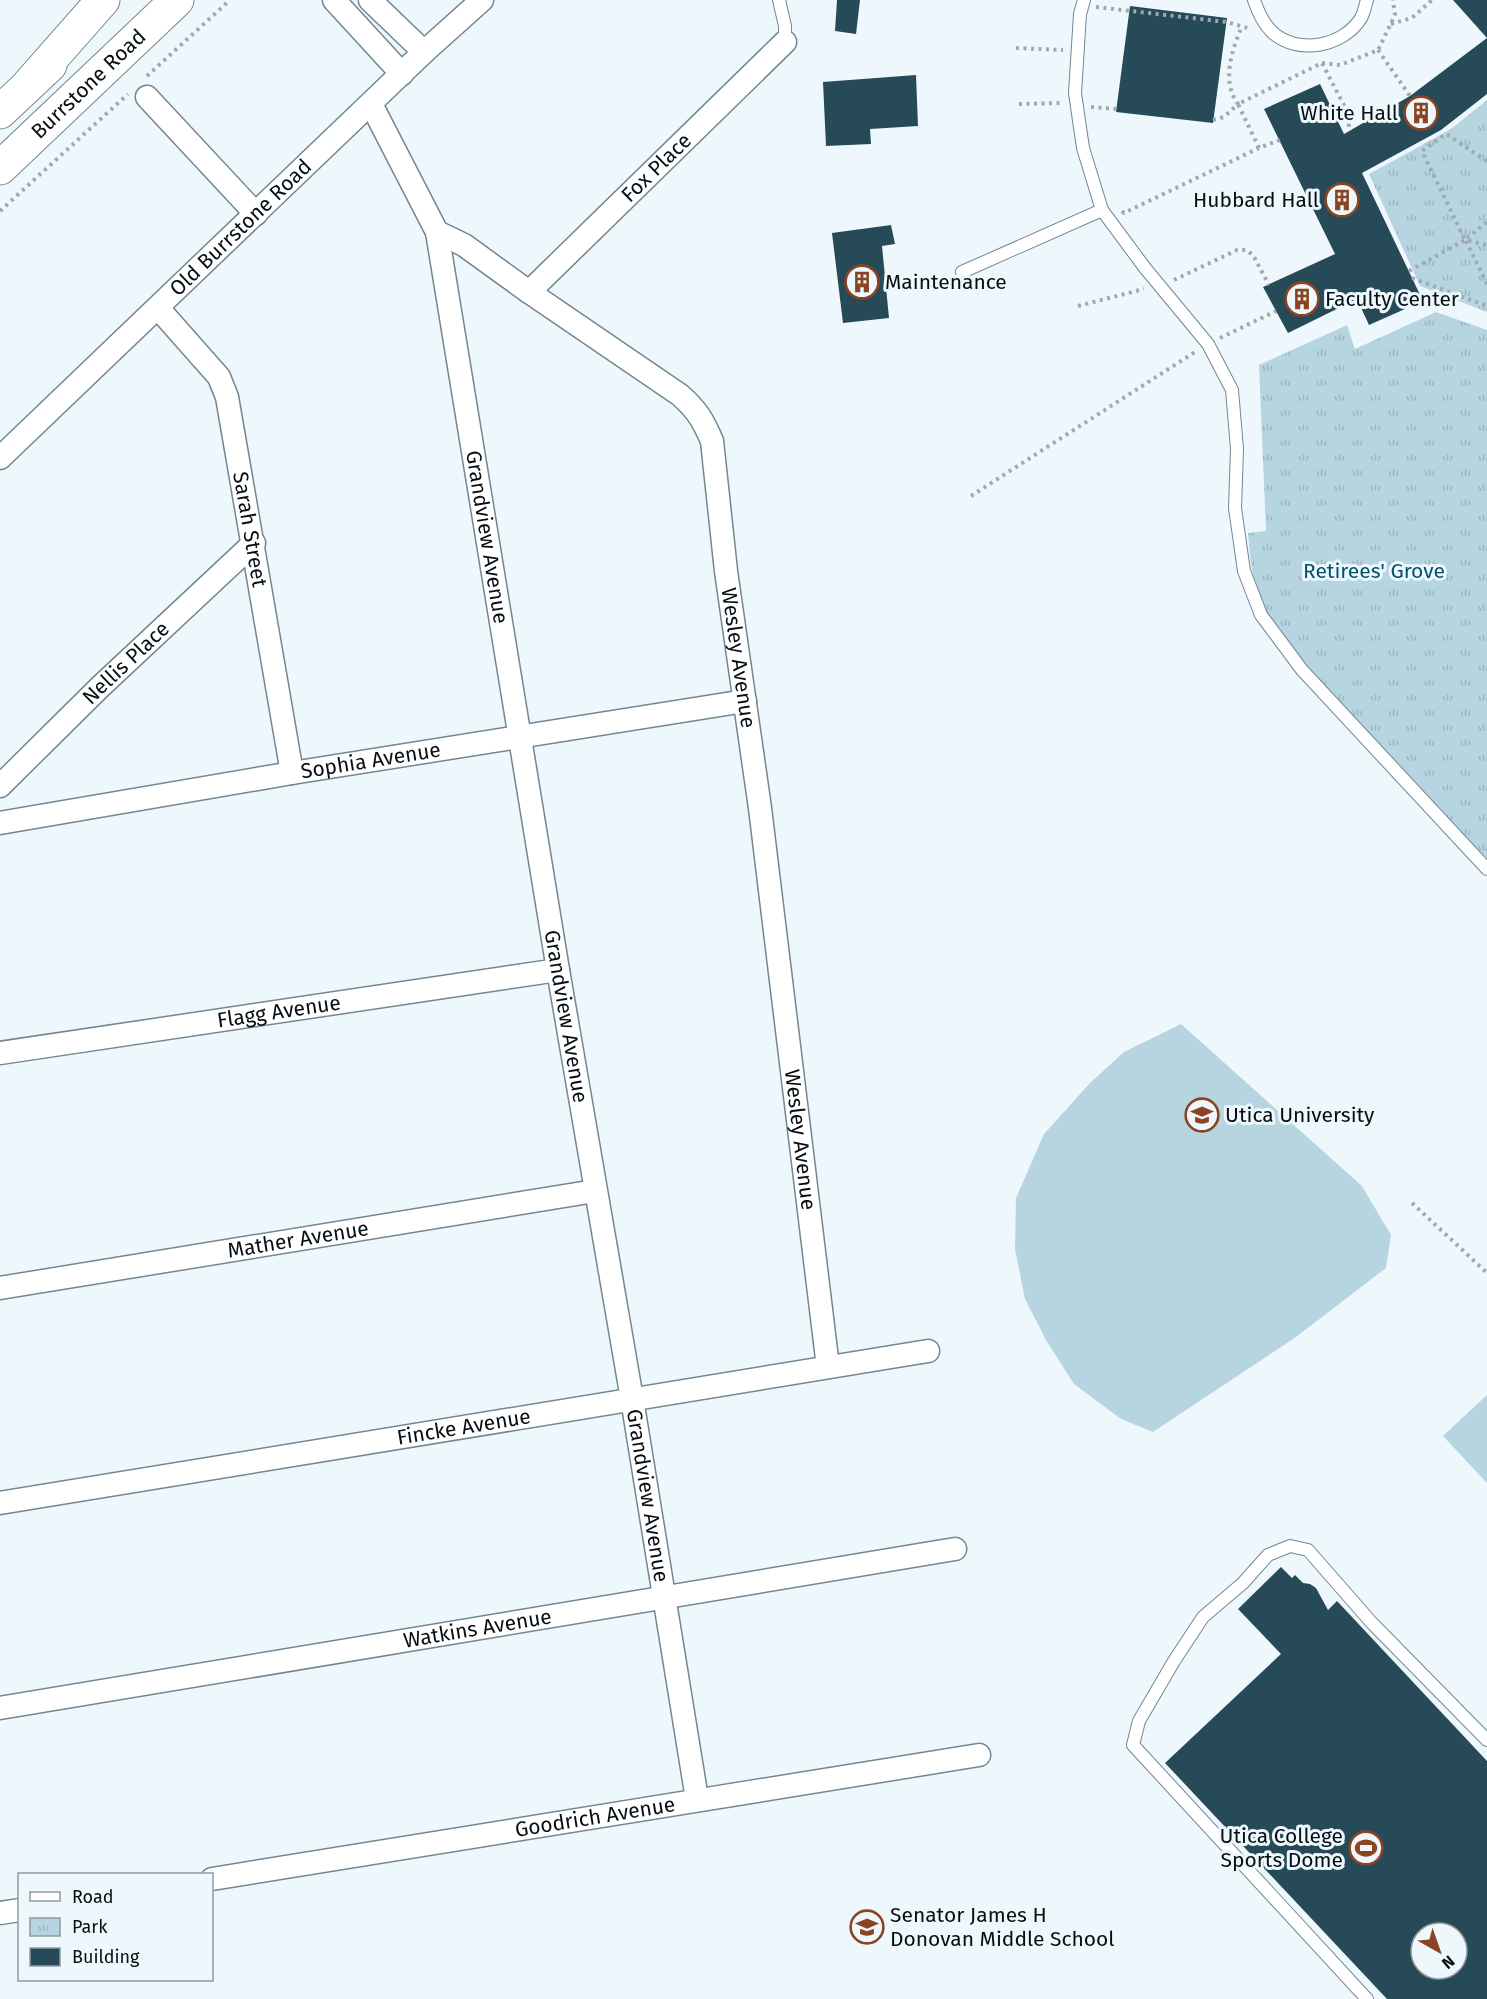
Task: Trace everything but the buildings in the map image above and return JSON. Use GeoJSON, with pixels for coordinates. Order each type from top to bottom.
{"type":"FeatureCollection","features":[{"type":"Feature","properties":{"kind":"main road"},"geometry":{"type":"LineString","coordinates":[[29,84],[103,0]]}},
{"type":"Feature","properties":{"kind":"main road","name":"Burrstone Road"},"geometry":{"type":"LineString","coordinates":[[0,112],[123,0]]}},
{"type":"Feature","properties":{"kind":"main road","name":"Burrstone Road"},"geometry":{"type":"LineString","coordinates":[[0,168],[177,0]]}},
{"type":"Feature","properties":{"kind":"street"},"geometry":{"type":"LineString","coordinates":[[334,0],[402,74]]}},
{"type":"Feature","properties":{"kind":"street"},"geometry":{"type":"LineString","coordinates":[[370,0],[424,52]]}},
{"type":"Feature","properties":{"kind":"street","name":"Old Burrstone Road"},"geometry":{"type":"LineString","coordinates":[[0,458],[424,52],[482,0]]}},
{"type":"Feature","properties":{"kind":"street","name":"Fox Place"},"geometry":{"type":"LineString","coordinates":[[529,292],[785,42]]}},
{"type":"Feature","properties":{"kind":"street"},"geometry":{"type":"LineString","coordinates":[[143,87],[256,214]]}},
{"type":"Feature","properties":{"kind":"street"},"geometry":{"type":"LineString","coordinates":[[371,104],[437,232]]}},
{"type":"Feature","properties":{"kind":"street","name":"Wesley Avenue"},"geometry":{"type":"LineString","coordinates":[[437,232],[464,245],[680,395],[695,409],[712,441],[726,571],[760,808],[828,1367]]}},
{"type":"Feature","properties":{"kind":"street","name":"Grandview Avenue"},"geometry":{"type":"LineString","coordinates":[[437,232],[697,1799]]}},
{"type":"Feature","properties":{"kind":"street","name":"Sarah Street"},"geometry":{"type":"LineString","coordinates":[[158,308],[219,377],[227,397],[292,773]]}},
{"type":"Feature","properties":{"kind":"street","name":"Nellis Place"},"geometry":{"type":"LineString","coordinates":[[0,786],[100,687],[254,543]]}},
{"type":"Feature","properties":{"kind":"street","name":"Sophia Avenue"},"geometry":{"type":"LineString","coordinates":[[0,823],[292,773],[745,701]]}},
{"type":"Feature","properties":{"kind":"street","name":"Flagg Avenue"},"geometry":{"type":"LineString","coordinates":[[0,1053],[558,970]]}},
{"type":"Feature","properties":{"kind":"street","name":"Mather Avenue"},"geometry":{"type":"LineString","coordinates":[[0,1288],[595,1191]]}},
{"type":"Feature","properties":{"kind":"street","name":"Fincke Avenue"},"geometry":{"type":"LineString","coordinates":[[0,1503],[928,1351]]}},
{"type":"Feature","properties":{"kind":"street","name":"Watkins Avenue"},"geometry":{"type":"LineString","coordinates":[[0,1708],[955,1549]]}},
{"type":"Feature","properties":{"kind":"street","name":"Goodrich Avenue"},"geometry":{"type":"LineString","coordinates":[[213,1879],[979,1755]]}},
{"type":"Feature","properties":{"kind":"street"},"geometry":{"type":"LineString","coordinates":[[0,1913],[18,1910]]}},
{"type":"Feature","properties":{"kind":"lane"},"geometry":{"type":"LineString","coordinates":[[778,0],[785,26],[785,42]]}},
{"type":"Feature","properties":{"kind":"lane"},"geometry":{"type":"LineString","coordinates":[[1254,0],[1260,16],[1273,32],[1281,38],[1301,45],[1324,45],[1348,33],[1362,17],[1367,0]]}},
{"type":"Feature","properties":{"kind":"lane"},"geometry":{"type":"LineString","coordinates":[[1084,1],[1080,14],[1075,93],[1083,148],[1102,210],[1159,285],[1208,344],[1232,390],[1237,449],[1235,508],[1244,571],[1261,615],[1302,670],[1487,869]]}},
{"type":"Feature","properties":{"kind":"lane"},"geometry":{"type":"LineString","coordinates":[[962,272],[1102,210]]}},
{"type":"Feature","properties":{"kind":"lane"},"geometry":{"type":"LineString","coordinates":[[1367,1999],[1133,1745],[1139,1721],[1174,1660],[1203,1617],[1243,1583],[1268,1555],[1290,1546],[1308,1550],[1371,1622],[1487,1740]]}},
{"type":"Feature","properties":{"kind":"path"},"geometry":{"type":"LineString","coordinates":[[0,211],[143,87],[230,0]]}},
{"type":"Feature","properties":{"kind":"path"},"geometry":{"type":"LineString","coordinates":[[1096,18],[1099,0]]}},
{"type":"Feature","properties":{"kind":"path"},"geometry":{"type":"LineString","coordinates":[[1391,24],[1412,18],[1432,0]]}},
{"type":"Feature","properties":{"kind":"path"},"geometry":{"type":"LineString","coordinates":[[1084,1],[1098,8],[1227,22],[1254,31]]}},
{"type":"Feature","properties":{"kind":"path"},"geometry":{"type":"LineString","coordinates":[[1242,26],[1231,55],[1229,76],[1233,98],[1259,148]]}},
{"type":"Feature","properties":{"kind":"path"},"geometry":{"type":"LineString","coordinates":[[1016,48],[1078,51]]}},
{"type":"Feature","properties":{"kind":"path"},"geometry":{"type":"LineString","coordinates":[[1378,50],[1410,96]]}},
{"type":"Feature","properties":{"kind":"path"},"geometry":{"type":"LineString","coordinates":[[1213,120],[1224,117],[1238,104],[1322,63],[1350,117],[1348,131]]}},
{"type":"Feature","properties":{"kind":"path"},"geometry":{"type":"LineString","coordinates":[[1091,97],[1092,117]]}},
{"type":"Feature","properties":{"kind":"path"},"geometry":{"type":"LineString","coordinates":[[1487,161],[1446,134],[1422,152],[1487,284]]}},
{"type":"Feature","properties":{"kind":"path"},"geometry":{"type":"LineString","coordinates":[[1117,207],[1124,213],[1280,140]]}},
{"type":"Feature","properties":{"kind":"path"},"geometry":{"type":"LineString","coordinates":[[1409,271],[1465,240],[1487,222]]}},
{"type":"Feature","properties":{"kind":"path"},"geometry":{"type":"LineString","coordinates":[[1465,240],[1487,245]]}},
{"type":"Feature","properties":{"kind":"path"},"geometry":{"type":"LineString","coordinates":[[1078,306],[1179,278],[1237,250],[1246,250],[1253,255],[1269,285]]}},
{"type":"Feature","properties":{"kind":"path"},"geometry":{"type":"LineString","coordinates":[[1412,278],[1487,306]]}},
{"type":"Feature","properties":{"kind":"path"},"geometry":{"type":"LineString","coordinates":[[971,496],[1208,344],[1276,311]]}},
{"type":"Feature","properties":{"kind":"path"},"geometry":{"type":"LineString","coordinates":[[1412,1203],[1487,1271]]}},
{"type":"Feature","properties":{"kind":"green space"},"geometry":{"type":"Polygon","coordinates":[[[1487,100],[1487,312],[1420,286],[1369,174],[1451,129],[1487,100]]]}},
{"type":"Feature","properties":{"kind":"green space","name":"Retirees' Grove"},"geometry":{"type":"Polygon","coordinates":[[[1436,312],[1487,330],[1487,859],[1303,665],[1281,636],[1259,595],[1254,578],[1248,533],[1266,531],[1259,365],[1347,325],[1355,349],[1436,312]]]}},
{"type":"Feature","properties":{"kind":"green space"},"geometry":{"type":"Polygon","coordinates":[[[1181,1024],[1362,1186],[1391,1235],[1386,1268],[1296,1337],[1153,1432],[1121,1419],[1074,1384],[1046,1340],[1025,1299],[1015,1249],[1016,1198],[1044,1134],[1090,1083],[1124,1052],[1181,1024]]]}},
{"type":"Feature","properties":{"kind":"green space"},"geometry":{"type":"Polygon","coordinates":[[[1487,1395],[1487,1483],[1443,1436],[1487,1395]]]}},
{"type":"Feature","properties":{"kind":"place","name":"White Hall"},"geometry":{"type":"Point","coordinates":[1421,113]}},
{"type":"Feature","properties":{"kind":"place","name":"Hubbard Hall"},"geometry":{"type":"Point","coordinates":[1342,200]}},
{"type":"Feature","properties":{"kind":"place","name":"Maintenance"},"geometry":{"type":"Point","coordinates":[862,282]}},
{"type":"Feature","properties":{"kind":"place","name":"Faculty Center"},"geometry":{"type":"Point","coordinates":[1302,299]}},
{"type":"Feature","properties":{"kind":"place","name":"Utica University"},"geometry":{"type":"Point","coordinates":[1202,1115]}},
{"type":"Feature","properties":{"kind":"place","name":"Utica College Sports Dome"},"geometry":{"type":"Point","coordinates":[1366,1848]}},
{"type":"Feature","properties":{"kind":"place","name":"Senator James H Donovan Middle School"},"geometry":{"type":"Point","coordinates":[867,1927]}}]}
